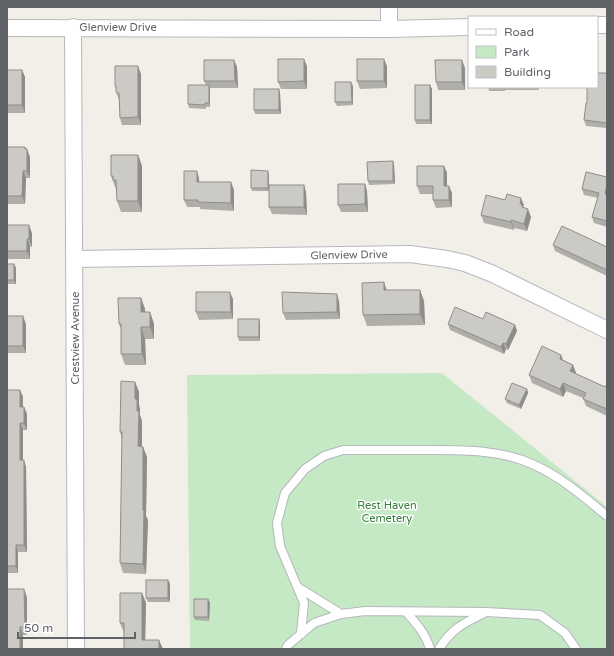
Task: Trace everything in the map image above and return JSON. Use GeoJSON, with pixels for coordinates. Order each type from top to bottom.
{"type":"FeatureCollection","features":[{"type":"Feature","properties":{"kind":"street"},"geometry":{"type":"LineString","coordinates":[[389,7],[389,28]]}},
{"type":"Feature","properties":{"kind":"street","name":"Crestview Avenue"},"geometry":{"type":"LineString","coordinates":[[73,27],[76,649]]}},
{"type":"Feature","properties":{"kind":"street","name":"Glenview Drive"},"geometry":{"type":"LineString","coordinates":[[7,28],[468,27]]}},
{"type":"Feature","properties":{"kind":"street","name":"Glenview Drive"},"geometry":{"type":"LineString","coordinates":[[75,259],[410,254],[428,256],[465,263],[493,274],[607,330]]}},
{"type":"Feature","properties":{"kind":"lane"},"geometry":{"type":"LineString","coordinates":[[301,634],[304,603],[280,546],[278,523],[286,493],[305,469],[324,456],[342,450],[470,450],[499,453],[532,464],[558,479],[579,493],[607,516]]}},
{"type":"Feature","properties":{"kind":"lane"},"geometry":{"type":"LineString","coordinates":[[298,588],[341,614]]}},
{"type":"Feature","properties":{"kind":"lane"},"geometry":{"type":"LineString","coordinates":[[286,649],[314,623],[341,614],[365,611],[486,612],[540,615],[564,633],[576,649]]}},
{"type":"Feature","properties":{"kind":"lane"},"geometry":{"type":"LineString","coordinates":[[406,612],[428,640],[430,649]]}},
{"type":"Feature","properties":{"kind":"lane"},"geometry":{"type":"LineString","coordinates":[[439,649],[446,636],[466,622],[486,612]]}},
{"type":"Feature","properties":{"kind":"green space","name":"Rest Haven Cemetery"},"geometry":{"type":"Polygon","coordinates":[[[442,373],[607,507],[607,649],[190,649],[187,375],[442,373]]]}},
{"type":"Feature","properties":{"kind":"building"},"geometry":{"type":"Polygon","coordinates":[[[278,59],[304,59],[304,81],[278,82],[278,59]]]}},
{"type":"Feature","properties":{"kind":"building"},"geometry":{"type":"Polygon","coordinates":[[[357,59],[384,59],[384,81],[357,81],[357,59]]]}},
{"type":"Feature","properties":{"kind":"building"},"geometry":{"type":"Polygon","coordinates":[[[204,60],[234,60],[235,81],[204,81],[204,60]]]}},
{"type":"Feature","properties":{"kind":"building"},"geometry":{"type":"Polygon","coordinates":[[[435,60],[462,60],[462,82],[436,82],[435,60]]]}},
{"type":"Feature","properties":{"kind":"building"},"geometry":{"type":"Polygon","coordinates":[[[115,66],[138,66],[138,117],[120,118],[119,93],[116,92],[115,86],[115,66]]]}},
{"type":"Feature","properties":{"kind":"building"},"geometry":{"type":"Polygon","coordinates":[[[7,70],[22,70],[22,105],[7,105],[7,70]]]}},
{"type":"Feature","properties":{"kind":"building"},"geometry":{"type":"Polygon","coordinates":[[[598,73],[607,73],[607,123],[584,120],[587,103],[587,88],[598,88],[598,73]]]}},
{"type":"Feature","properties":{"kind":"building"},"geometry":{"type":"Polygon","coordinates":[[[335,82],[351,82],[352,102],[335,102],[335,82]]]}},
{"type":"Feature","properties":{"kind":"building"},"geometry":{"type":"Polygon","coordinates":[[[188,85],[209,85],[209,103],[205,103],[205,105],[188,104],[188,85]]]}},
{"type":"Feature","properties":{"kind":"building"},"geometry":{"type":"Polygon","coordinates":[[[415,85],[430,85],[430,120],[415,120],[415,85]]]}},
{"type":"Feature","properties":{"kind":"building"},"geometry":{"type":"Polygon","coordinates":[[[254,89],[279,89],[279,110],[254,110],[254,89]]]}},
{"type":"Feature","properties":{"kind":"building"},"geometry":{"type":"Polygon","coordinates":[[[7,147],[25,147],[25,149],[27,149],[27,171],[23,171],[22,196],[7,196],[7,147]]]}},
{"type":"Feature","properties":{"kind":"building"},"geometry":{"type":"Polygon","coordinates":[[[111,155],[138,155],[138,201],[117,201],[116,180],[113,180],[113,176],[111,176],[111,155]]]}},
{"type":"Feature","properties":{"kind":"building"},"geometry":{"type":"Polygon","coordinates":[[[393,161],[393,181],[368,181],[367,162],[393,161]]]}},
{"type":"Feature","properties":{"kind":"building"},"geometry":{"type":"Polygon","coordinates":[[[417,166],[444,166],[444,186],[449,186],[449,200],[433,200],[433,186],[417,186],[417,166]]]}},
{"type":"Feature","properties":{"kind":"building"},"geometry":{"type":"Polygon","coordinates":[[[251,170],[268,171],[268,188],[251,188],[251,170]]]}},
{"type":"Feature","properties":{"kind":"building"},"geometry":{"type":"Polygon","coordinates":[[[184,171],[197,171],[197,182],[231,182],[231,203],[184,200],[184,171]]]}},
{"type":"Feature","properties":{"kind":"building"},"geometry":{"type":"Polygon","coordinates":[[[586,172],[607,177],[605,194],[607,194],[607,221],[592,217],[599,193],[582,189],[586,172]]]}},
{"type":"Feature","properties":{"kind":"building"},"geometry":{"type":"Polygon","coordinates":[[[338,184],[365,184],[365,204],[338,205],[338,184]]]}},
{"type":"Feature","properties":{"kind":"building"},"geometry":{"type":"Polygon","coordinates":[[[269,185],[304,185],[304,207],[269,207],[269,185]]]}},
{"type":"Feature","properties":{"kind":"building"},"geometry":{"type":"Polygon","coordinates":[[[507,194],[521,198],[520,204],[522,204],[522,207],[528,209],[524,224],[511,220],[511,222],[481,215],[486,195],[505,200],[507,194]]]}},
{"type":"Feature","properties":{"kind":"building"},"geometry":{"type":"Polygon","coordinates":[[[7,225],[29,225],[27,251],[7,251],[7,225]]]}},
{"type":"Feature","properties":{"kind":"building"},"geometry":{"type":"Polygon","coordinates":[[[562,226],[607,247],[607,270],[553,245],[562,226]]]}},
{"type":"Feature","properties":{"kind":"building"},"geometry":{"type":"Polygon","coordinates":[[[7,264],[14,264],[14,280],[7,280],[7,264]]]}},
{"type":"Feature","properties":{"kind":"building"},"geometry":{"type":"Polygon","coordinates":[[[384,282],[384,290],[420,290],[420,314],[363,315],[362,283],[384,282]]]}},
{"type":"Feature","properties":{"kind":"building"},"geometry":{"type":"Polygon","coordinates":[[[196,292],[230,292],[231,312],[196,312],[196,292]]]}},
{"type":"Feature","properties":{"kind":"building"},"geometry":{"type":"Polygon","coordinates":[[[282,292],[337,294],[337,312],[283,313],[282,292]]]}},
{"type":"Feature","properties":{"kind":"building"},"geometry":{"type":"Polygon","coordinates":[[[118,298],[141,298],[141,312],[150,312],[150,327],[141,327],[142,354],[121,354],[121,324],[119,324],[118,298]]]}},
{"type":"Feature","properties":{"kind":"building"},"geometry":{"type":"Polygon","coordinates":[[[455,307],[483,319],[486,312],[515,325],[506,344],[503,343],[501,347],[448,324],[455,307]]]}},
{"type":"Feature","properties":{"kind":"building"},"geometry":{"type":"Polygon","coordinates":[[[7,316],[23,316],[23,346],[7,346],[7,316]]]}},
{"type":"Feature","properties":{"kind":"building"},"geometry":{"type":"Polygon","coordinates":[[[238,319],[259,319],[259,337],[238,337],[238,319]]]}},
{"type":"Feature","properties":{"kind":"building"},"geometry":{"type":"Polygon","coordinates":[[[542,346],[561,355],[560,359],[573,365],[570,371],[605,387],[607,384],[607,409],[583,399],[586,393],[563,383],[560,389],[529,375],[542,346]]]}},
{"type":"Feature","properties":{"kind":"building"},"geometry":{"type":"Polygon","coordinates":[[[121,381],[135,382],[135,399],[137,399],[137,411],[139,411],[138,446],[143,447],[143,564],[120,563],[122,432],[120,432],[121,381]]]}},
{"type":"Feature","properties":{"kind":"building"},"geometry":{"type":"Polygon","coordinates":[[[512,383],[527,389],[519,405],[505,399],[512,383]]]}},
{"type":"Feature","properties":{"kind":"building"},"geometry":{"type":"Polygon","coordinates":[[[7,390],[20,390],[20,407],[24,407],[24,423],[20,423],[20,460],[24,460],[24,545],[16,545],[16,566],[7,566],[7,390]]]}},
{"type":"Feature","properties":{"kind":"building"},"geometry":{"type":"Polygon","coordinates":[[[146,580],[168,580],[168,598],[146,598],[146,580]]]}},
{"type":"Feature","properties":{"kind":"building"},"geometry":{"type":"Polygon","coordinates":[[[7,589],[24,589],[25,627],[20,627],[20,649],[7,649],[7,589]]]}},
{"type":"Feature","properties":{"kind":"building"},"geometry":{"type":"Polygon","coordinates":[[[120,593],[142,593],[142,640],[159,640],[159,649],[124,649],[124,623],[120,623],[120,593]]]}},
{"type":"Feature","properties":{"kind":"building"},"geometry":{"type":"Polygon","coordinates":[[[194,599],[208,599],[208,617],[194,617],[194,599]]]}}]}
